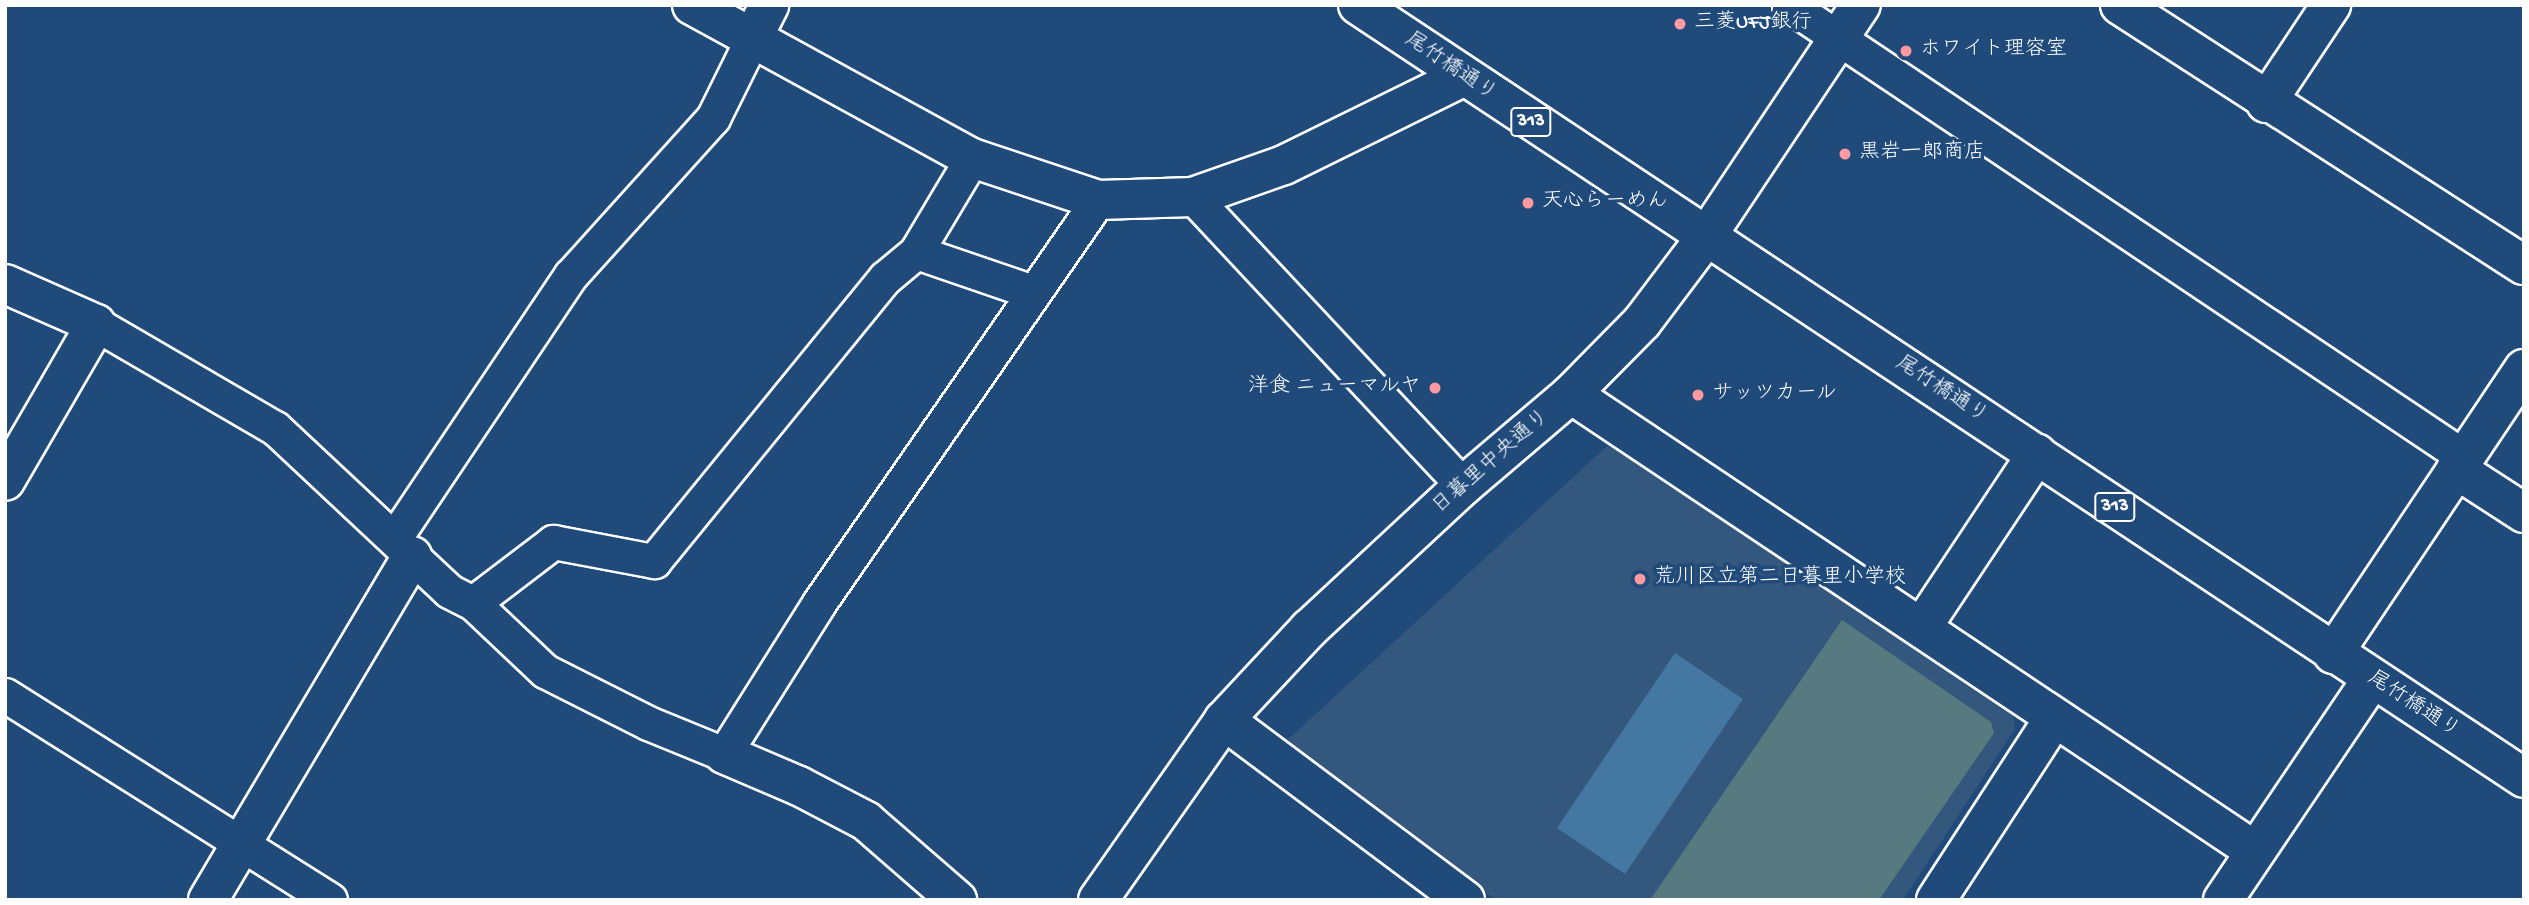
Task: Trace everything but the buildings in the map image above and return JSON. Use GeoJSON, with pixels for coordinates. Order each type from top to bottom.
{"type":"FeatureCollection","features":[{"type":"Feature","properties":{"kind":"street"},"geometry":{"type":"LineString","coordinates":[[692,5],[761,21],[972,158],[1098,200],[1193,197],[1284,165],[1463,77]]}},
{"type":"Feature","properties":{"kind":"street","name":"尾竹橋通り"},"geometry":{"type":"LineString","coordinates":[[1358,5],[1463,77],[2038,454],[2333,654],[2524,778]]}},
{"type":"Feature","properties":{"kind":"street","name":"日暮里中央通り"},"geometry":{"type":"LineString","coordinates":[[1098,900],[1224,720],[1309,629],[1463,485],[1571,394],[1642,322],[1706,237],[1861,5]]}},
{"type":"Feature","properties":{"kind":"street"},"geometry":{"type":"LineString","coordinates":[[2266,103],[2331,5]]}},
{"type":"Feature","properties":{"kind":"street"},"geometry":{"type":"LineString","coordinates":[[2123,6],[2266,103],[2524,265]]}},
{"type":"Feature","properties":{"kind":"street"},"geometry":{"type":"LineString","coordinates":[[5,284],[96,324],[5,481]]}},
{"type":"Feature","properties":{"kind":"street"},"geometry":{"type":"LineString","coordinates":[[2333,654],[2524,369]]}},
{"type":"Feature","properties":{"kind":"street"},"geometry":{"type":"LineString","coordinates":[[1571,394],[2255,851]]}},
{"type":"Feature","properties":{"kind":"street"},"geometry":{"type":"LineString","coordinates":[[1922,627],[2038,454]]}},
{"type":"Feature","properties":{"kind":"street"},"geometry":{"type":"LineString","coordinates":[[2460,463],[2524,513]]}},
{"type":"Feature","properties":{"kind":"street"},"geometry":{"type":"LineString","coordinates":[[208,900],[242,843],[403,548]]}},
{"type":"Feature","properties":{"kind":"street"},"geometry":{"type":"LineString","coordinates":[[2223,900],[2372,679]]}},
{"type":"Feature","properties":{"kind":"street"},"geometry":{"type":"LineString","coordinates":[[1936,900],[2054,718]]}},
{"type":"Feature","properties":{"kind":"street"},"geometry":{"type":"LineString","coordinates":[[1224,720],[1465,900]]}},
{"type":"Feature","properties":{"kind":"street"},"geometry":{"type":"LineString","coordinates":[[724,754],[799,786],[866,821],[957,900]]}},
{"type":"Feature","properties":{"kind":"lane"},"geometry":{"type":"LineString","coordinates":[[1789,5],[2460,463]]}},
{"type":"Feature","properties":{"kind":"lane"},"geometry":{"type":"LineString","coordinates":[[403,548],[571,275],[713,118],[761,21]]}},
{"type":"Feature","properties":{"kind":"lane"},"geometry":{"type":"LineString","coordinates":[[473,603],[553,542],[654,561],[885,278],[916,252],[972,158]]}},
{"type":"Feature","properties":{"kind":"lane"},"geometry":{"type":"LineString","coordinates":[[1193,197],[1463,485]]}},
{"type":"Feature","properties":{"kind":"lane"},"geometry":{"type":"LineString","coordinates":[[96,324],[275,428],[449,591],[473,603],[545,671],[648,723],[724,754],[819,603],[1098,200]]}},
{"type":"Feature","properties":{"kind":"lane"},"geometry":{"type":"LineString","coordinates":[[916,252],[1033,292]]}},
{"type":"Feature","properties":{"kind":"lane"},"geometry":{"type":"LineString","coordinates":[[5,695],[330,900]]}},
{"type":"Feature","properties":{"kind":"shaded area","name":"荒川区立第二日暮里小学校"},"geometry":{"type":"Polygon","coordinates":[[[1607,446],[1623,448],[2012,710],[2015,729],[1903,900],[1496,900],[1283,744],[1607,446]]]}},
{"type":"Feature","properties":{"kind":"shaded area"},"geometry":{"type":"Polygon","coordinates":[[[1675,653],[1743,699],[1625,874],[1557,828],[1675,653]]]}},
{"type":"Feature","properties":{"kind":"green space"},"geometry":{"type":"Polygon","coordinates":[[[1842,620],[1991,722],[1994,733],[1879,900],[1650,900],[1842,620]]]}},
{"type":"Feature","properties":{"kind":"place","name":"三菱UFJ銀行"},"geometry":{"type":"Point","coordinates":[1680,24]}},
{"type":"Feature","properties":{"kind":"place","name":"ホワイト理容室"},"geometry":{"type":"Point","coordinates":[1906,51]}},
{"type":"Feature","properties":{"kind":"place","name":"黒岩一郎商店"},"geometry":{"type":"Point","coordinates":[1845,154]}},
{"type":"Feature","properties":{"kind":"place","name":"天心らーめん"},"geometry":{"type":"Point","coordinates":[1528,203]}},
{"type":"Feature","properties":{"kind":"place","name":"洋食 ニューマルヤ"},"geometry":{"type":"Point","coordinates":[1435,388]}},
{"type":"Feature","properties":{"kind":"place","name":"サッツカール"},"geometry":{"type":"Point","coordinates":[1698,395]}},
{"type":"Feature","properties":{"kind":"place","name":"荒川区立第二日暮里小学校"},"geometry":{"type":"Point","coordinates":[1640,579]}}]}
